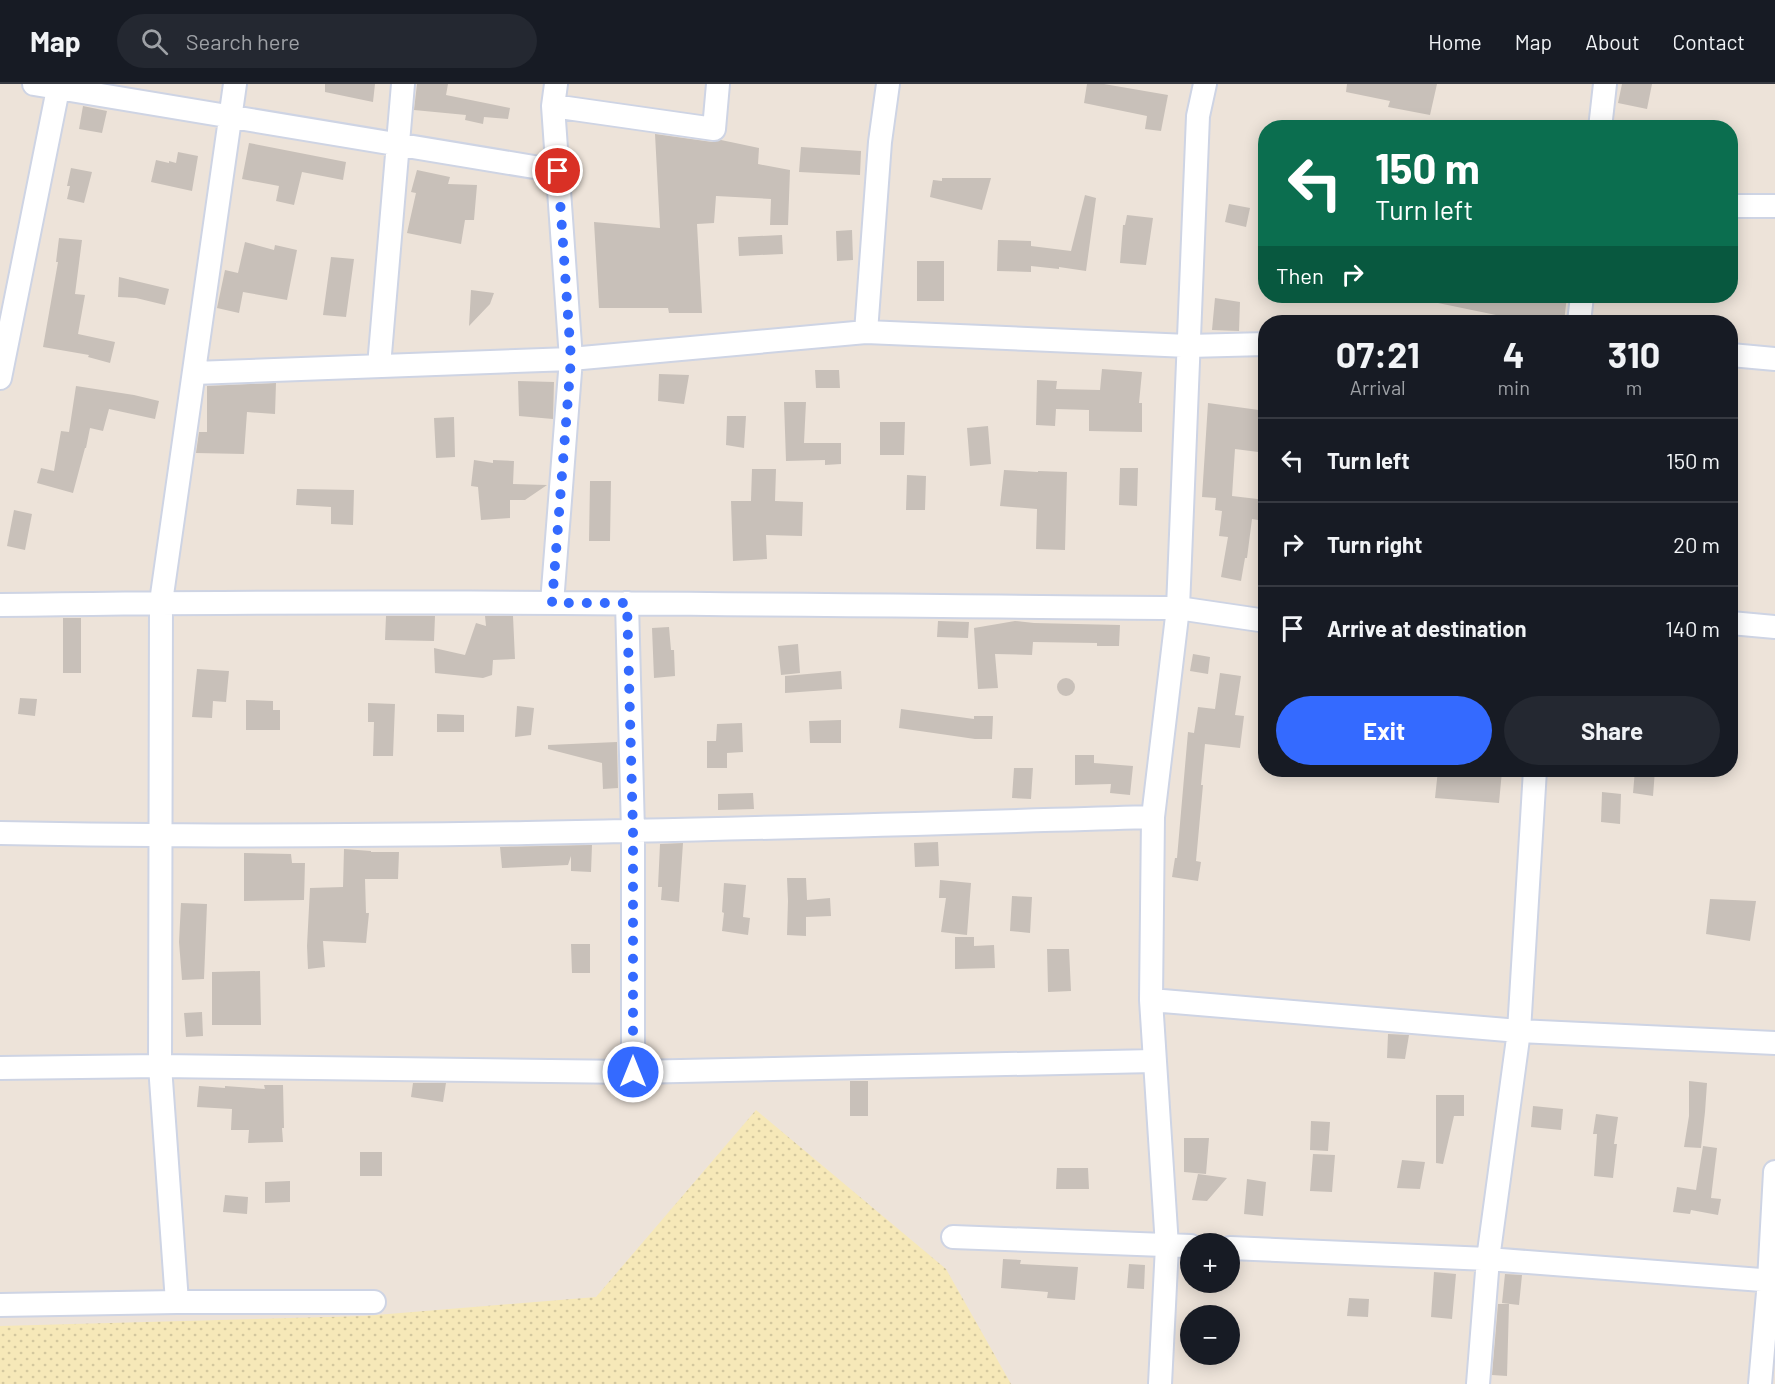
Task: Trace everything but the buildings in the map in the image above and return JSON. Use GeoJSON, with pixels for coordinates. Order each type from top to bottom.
{"type":"FeatureCollection","features":[{"type":"Feature","properties":{"kind":"street"},"geometry":{"type":"LineString","coordinates":[[34,84],[59,86],[230,117],[558,171]]}},
{"type":"Feature","properties":{"kind":"street"},"geometry":{"type":"LineString","coordinates":[[177,1302],[160,1066],[161,602],[235,84]]}},
{"type":"Feature","properties":{"kind":"street"},"geometry":{"type":"LineString","coordinates":[[379,366],[404,84]]}},
{"type":"Feature","properties":{"kind":"street"},"geometry":{"type":"LineString","coordinates":[[552,603],[571,359],[553,106],[556,84]]}},
{"type":"Feature","properties":{"kind":"street"},"geometry":{"type":"LineString","coordinates":[[553,106],[714,129],[718,84]]}},
{"type":"Feature","properties":{"kind":"street"},"geometry":{"type":"LineString","coordinates":[[866,332],[879,141],[888,84]]}},
{"type":"Feature","properties":{"kind":"street"},"geometry":{"type":"LineString","coordinates":[[1160,1384],[1167,1245],[1151,1000],[1153,817],[1178,608],[1198,116],[1205,84]]}},
{"type":"Feature","properties":{"kind":"street"},"geometry":{"type":"LineString","coordinates":[[1601,120],[1605,84]]}},
{"type":"Feature","properties":{"kind":"street"},"geometry":{"type":"LineString","coordinates":[[0,378],[59,86]]}},
{"type":"Feature","properties":{"kind":"street"},"geometry":{"type":"LineString","coordinates":[[1738,206],[1775,206]]}},
{"type":"Feature","properties":{"kind":"street"},"geometry":{"type":"LineString","coordinates":[[194,373],[571,359],[866,332],[1188,346],[1258,344]]}},
{"type":"Feature","properties":{"kind":"street"},"geometry":{"type":"LineString","coordinates":[[1738,356],[1775,359]]}},
{"type":"Feature","properties":{"kind":"street"},"geometry":{"type":"LineString","coordinates":[[0,605],[161,602],[627,603],[1178,608],[1258,620]]}},
{"type":"Feature","properties":{"kind":"street"},"geometry":{"type":"LineString","coordinates":[[627,603],[633,831],[633,1072]]}},
{"type":"Feature","properties":{"kind":"street"},"geometry":{"type":"LineString","coordinates":[[1738,624],[1775,627]]}},
{"type":"Feature","properties":{"kind":"street"},"geometry":{"type":"LineString","coordinates":[[1478,1384],[1488,1259],[1519,1031],[1535,777]]}},
{"type":"Feature","properties":{"kind":"street"},"geometry":{"type":"LineString","coordinates":[[0,833],[161,836],[633,831],[1153,817]]}},
{"type":"Feature","properties":{"kind":"street"},"geometry":{"type":"LineString","coordinates":[[1151,1000],[1519,1031],[1775,1043]]}},
{"type":"Feature","properties":{"kind":"street"},"geometry":{"type":"LineString","coordinates":[[0,1068],[160,1066],[633,1072],[1154,1061]]}},
{"type":"Feature","properties":{"kind":"street"},"geometry":{"type":"LineString","coordinates":[[1760,1384],[1772,1281],[1775,1172]]}},
{"type":"Feature","properties":{"kind":"street"},"geometry":{"type":"LineString","coordinates":[[953,1237],[1180,1246]]}},
{"type":"Feature","properties":{"kind":"street"},"geometry":{"type":"LineString","coordinates":[[1240,1248],[1488,1259],[1772,1281]]}},
{"type":"Feature","properties":{"kind":"street"},"geometry":{"type":"LineString","coordinates":[[0,1305],[374,1302]]}},
{"type":"Feature","properties":{"kind":"sand"},"geometry":{"type":"Polygon","coordinates":[[[756,1110],[946,1269],[1011,1384],[0,1384],[0,1326],[364,1316],[596,1297],[756,1110]]]}},
{"type":"Feature","properties":{"kind":"route"},"geometry":{"type":"LineString","coordinates":[[558,171],[571,359],[552,603],[627,603],[633,831],[633,1072]]}}]}
